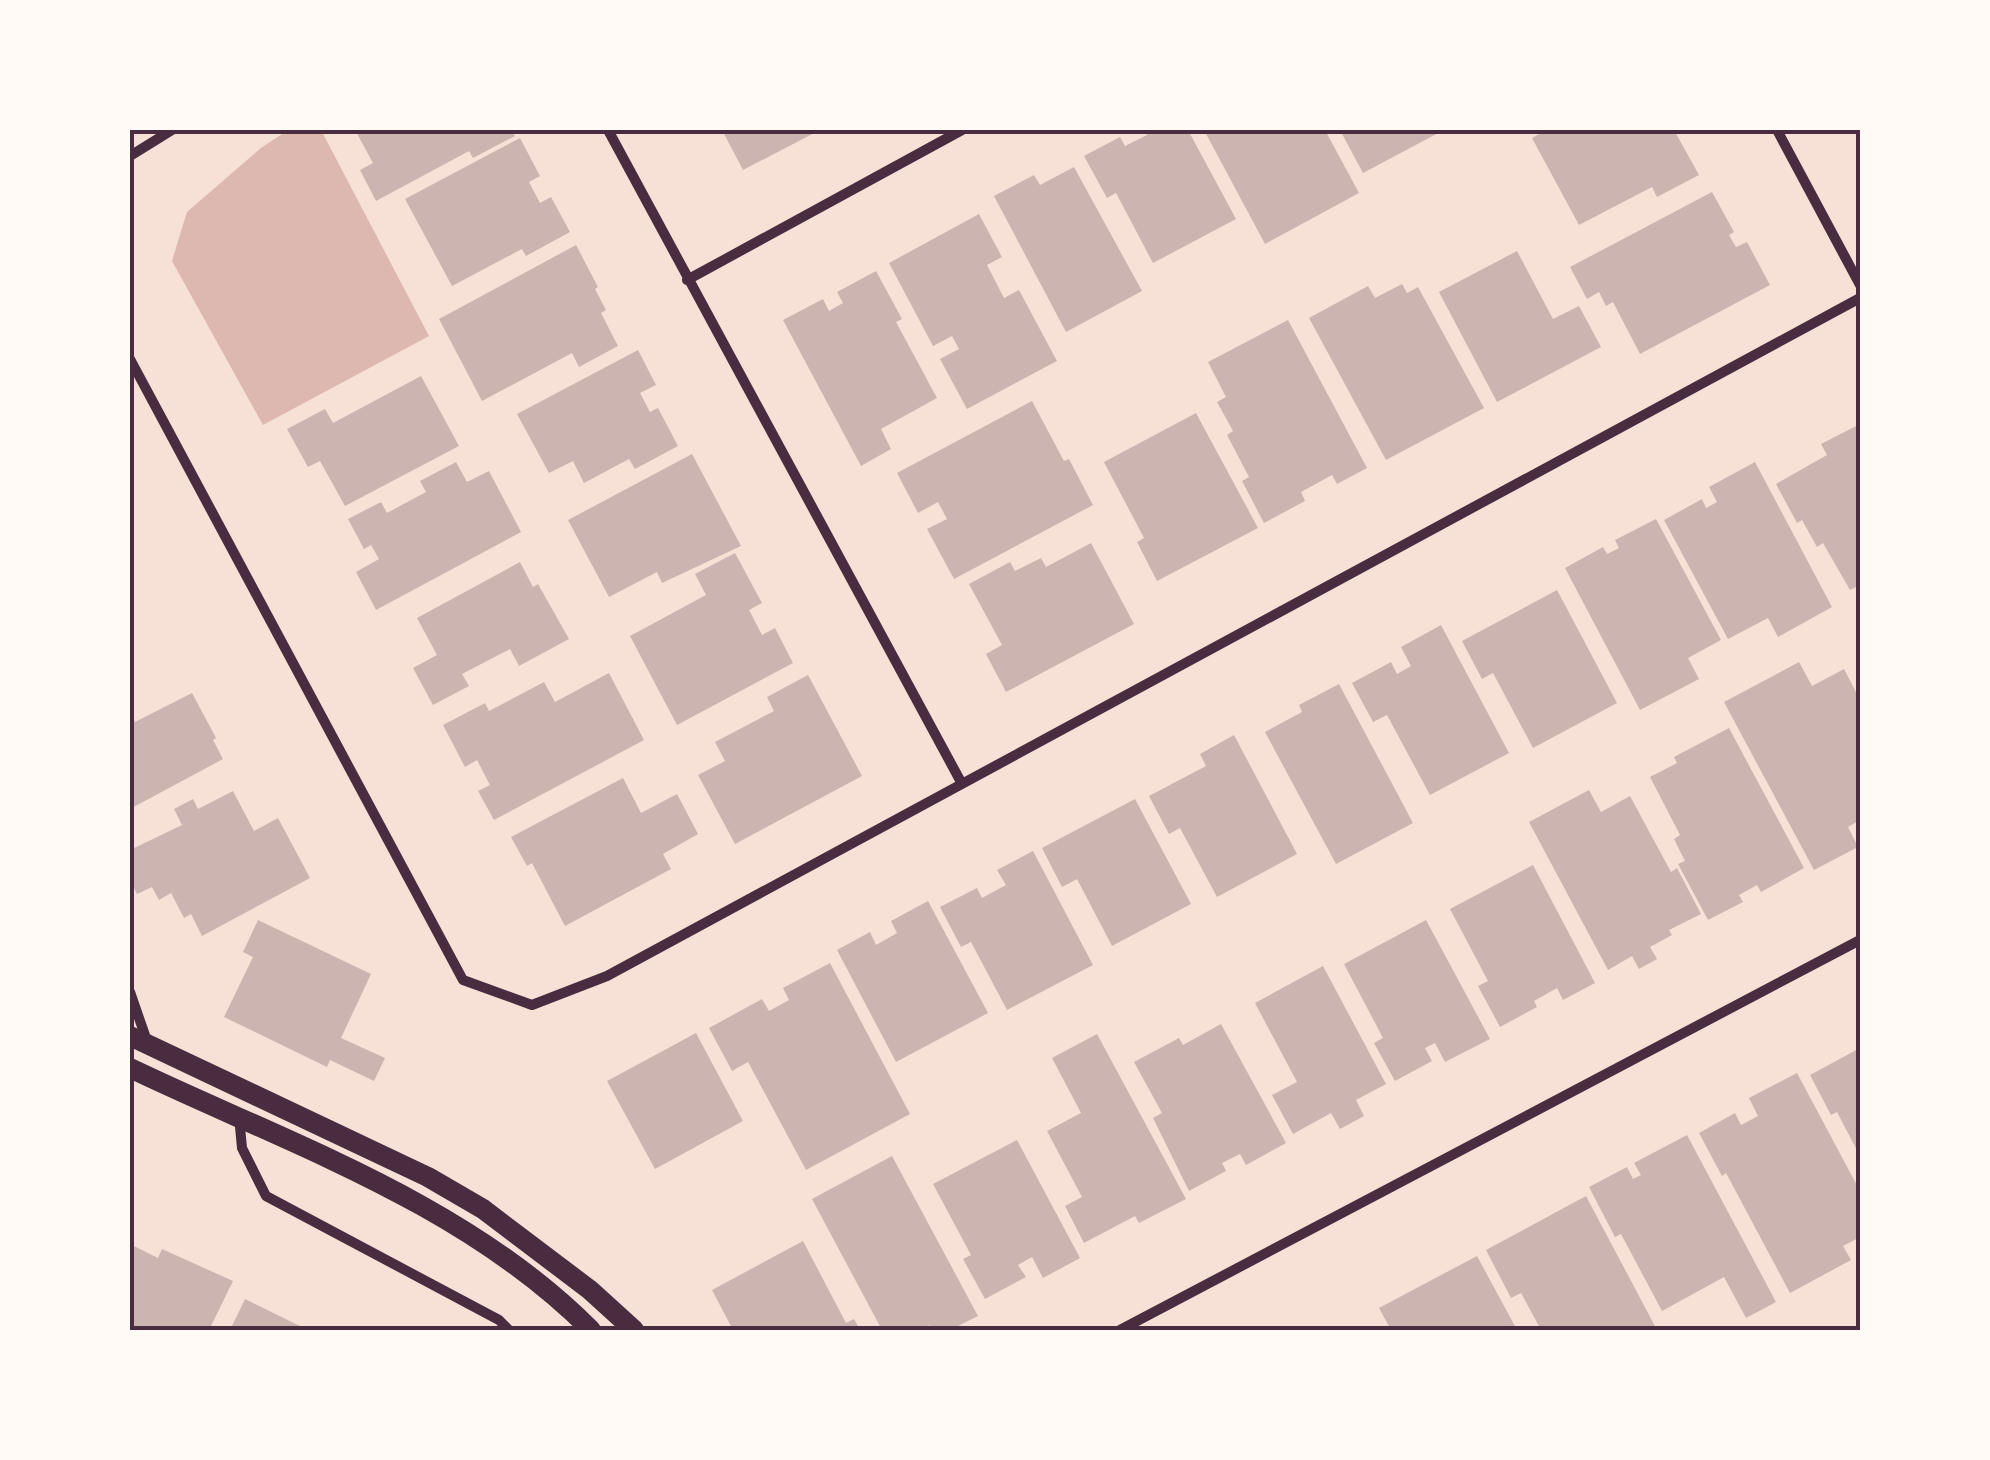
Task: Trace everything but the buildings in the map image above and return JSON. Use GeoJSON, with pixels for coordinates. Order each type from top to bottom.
{"type":"FeatureCollection","features":[{"type":"Feature","properties":{"kind":"main road"},"geometry":{"type":"LineString","coordinates":[[139,1040],[428,1177],[484,1208],[590,1290],[634,1330]]}},
{"type":"Feature","properties":{"kind":"main road"},"geometry":{"type":"LineString","coordinates":[[130,1068],[239,1116],[452,1222],[566,1305],[591,1330]]}},
{"type":"Feature","properties":{"kind":"street"},"geometry":{"type":"LineString","coordinates":[[130,156],[172,130]]}},
{"type":"Feature","properties":{"kind":"street"},"geometry":{"type":"LineString","coordinates":[[608,130],[961,782]]}},
{"type":"Feature","properties":{"kind":"street"},"geometry":{"type":"LineString","coordinates":[[687,280],[962,130]]}},
{"type":"Feature","properties":{"kind":"street"},"geometry":{"type":"LineString","coordinates":[[1778,130],[1860,285]]}},
{"type":"Feature","properties":{"kind":"street"},"geometry":{"type":"LineString","coordinates":[[130,359],[463,980],[532,1005],[608,976],[1860,298]]}},
{"type":"Feature","properties":{"kind":"street"},"geometry":{"type":"LineString","coordinates":[[1120,1330],[1860,940]]}},
{"type":"Feature","properties":{"kind":"street"},"geometry":{"type":"LineString","coordinates":[[130,992],[139,1040]]}},
{"type":"Feature","properties":{"kind":"street"},"geometry":{"type":"LineString","coordinates":[[239,1116],[242,1148],[266,1196],[500,1320],[509,1330]]}},
{"type":"Feature","properties":{"kind":"shaded area"},"geometry":{"type":"Polygon","coordinates":[[[288,130],[321,130],[429,336],[263,425],[172,261],[187,212],[261,148],[288,130]]]}}]}
